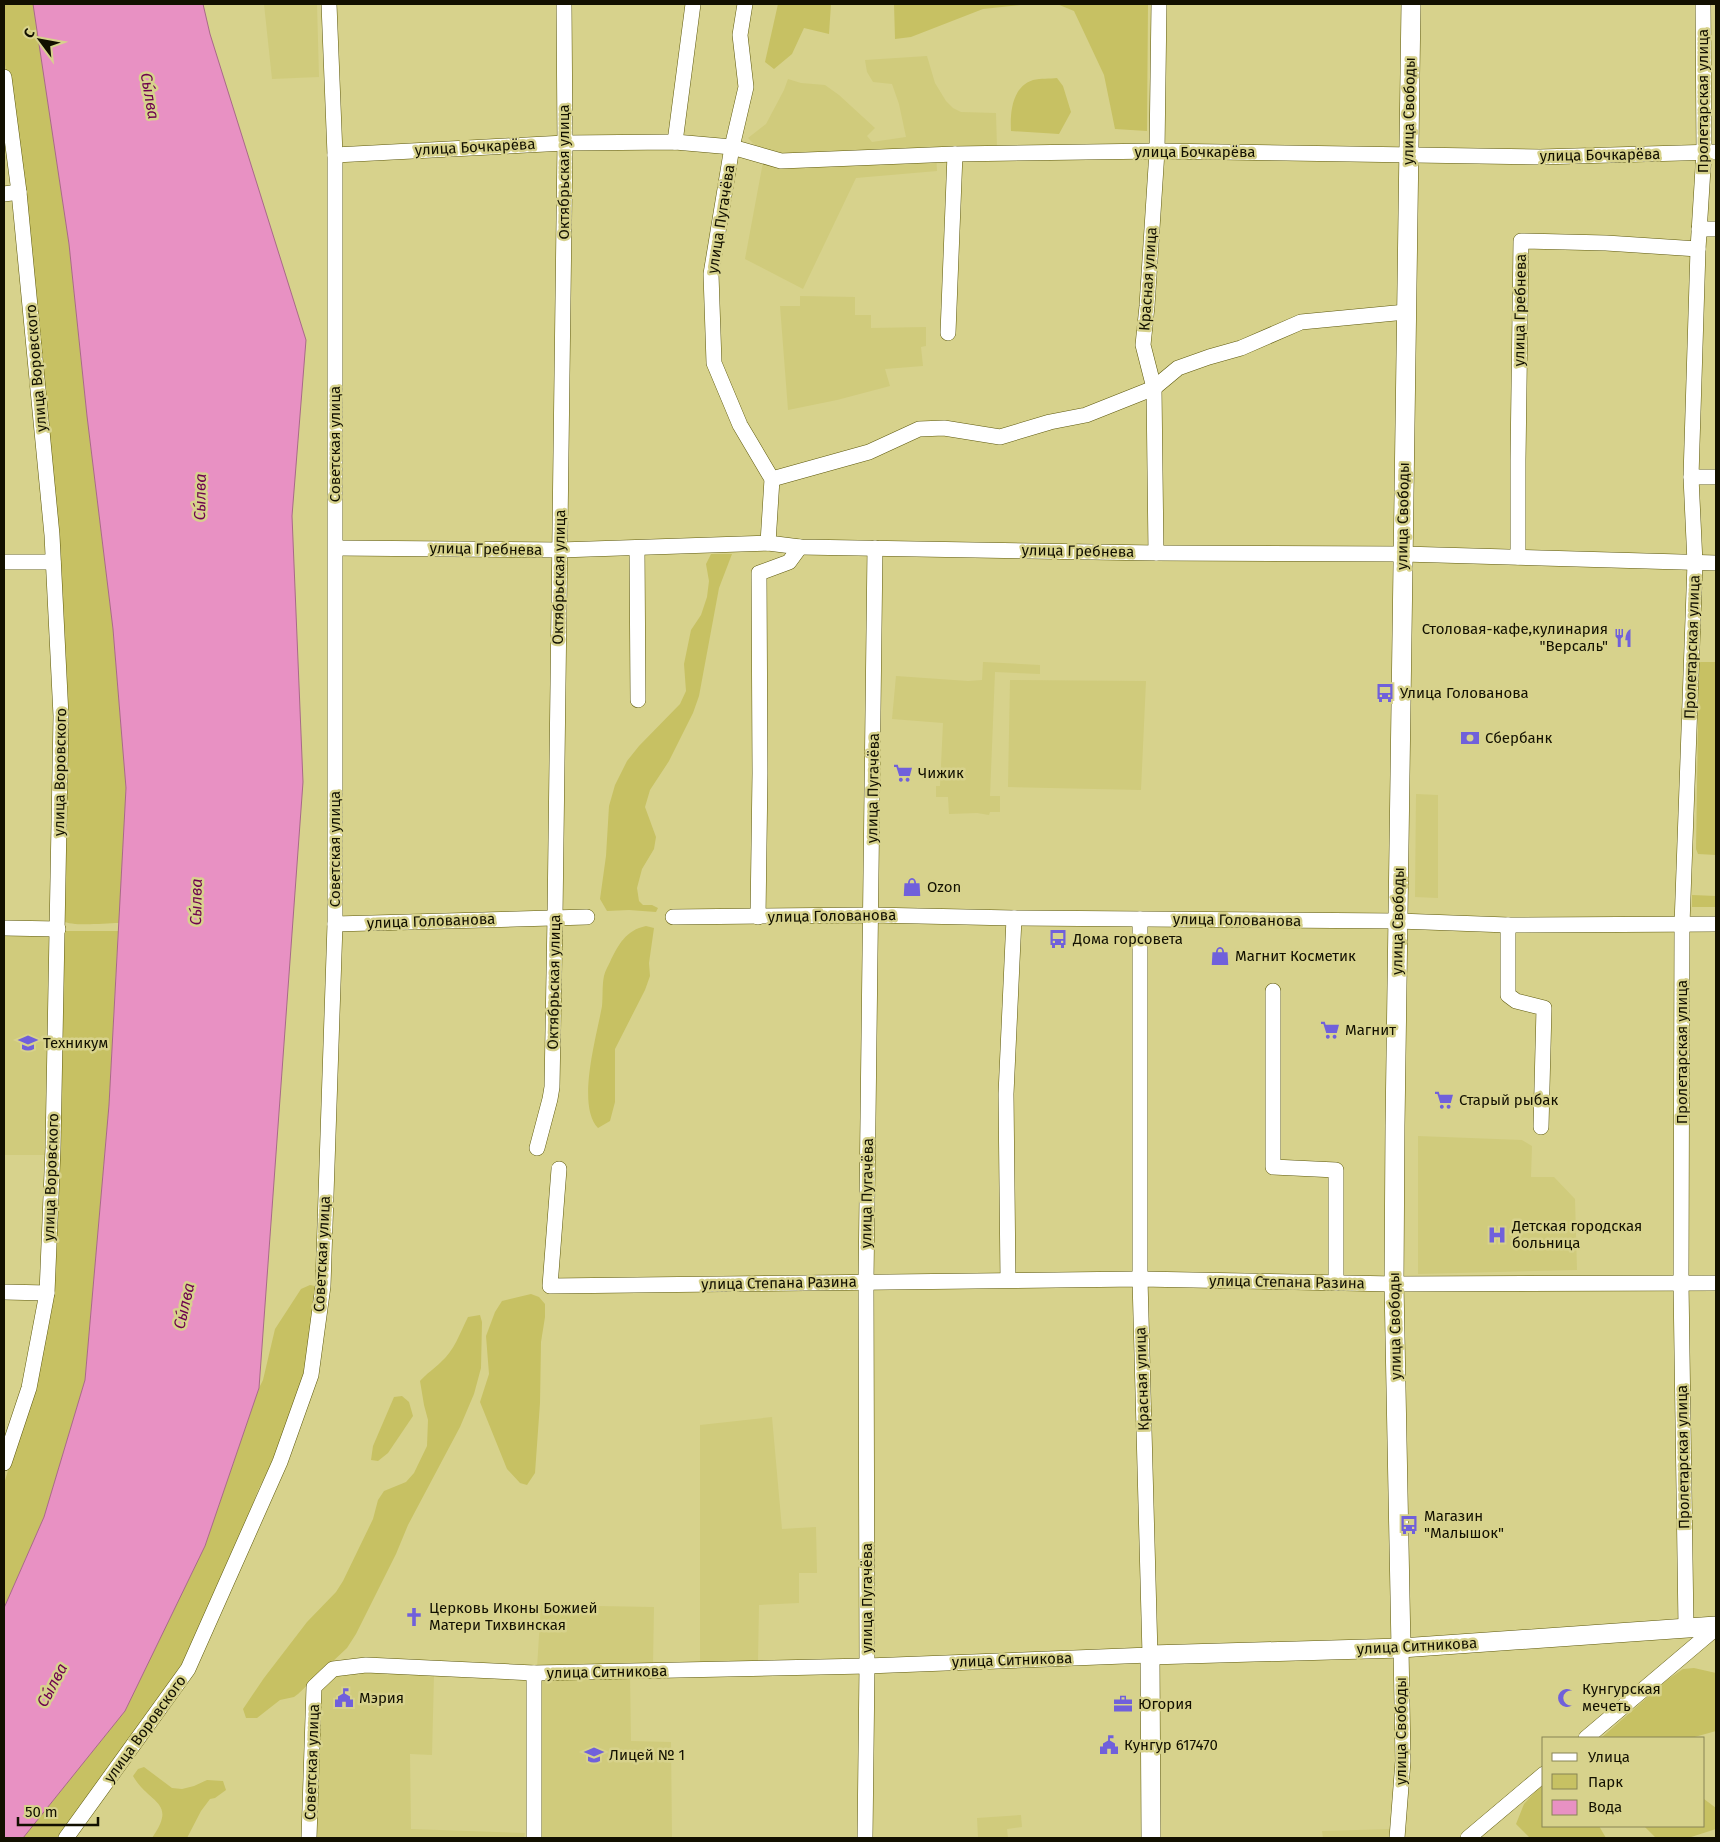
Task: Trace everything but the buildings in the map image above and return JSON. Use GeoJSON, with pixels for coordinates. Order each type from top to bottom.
{"type":"FeatureCollection","features":[{"type":"Feature","properties":{"kind":"main road","name":"улица Свободы"},"geometry":{"type":"LineString","coordinates":[[1402,1648],[1394,1284],[1411,4]]}},
{"type":"Feature","properties":{"kind":"main road","name":"улица Ситникова"},"geometry":{"type":"LineString","coordinates":[[1150,1655],[1402,1648],[1686,1627],[1716,1627]]}},
{"type":"Feature","properties":{"kind":"main road","name":"Красная улица"},"geometry":{"type":"LineString","coordinates":[[1150,1655],[1151,1838]]}},
{"type":"Feature","properties":{"kind":"street","name":"Советская улица"},"geometry":{"type":"LineString","coordinates":[[188,1669],[280,1462],[311,1375],[323,1286],[335,924],[335,155],[329,4]]}},
{"type":"Feature","properties":{"kind":"street","name":"Октябрьская улица"},"geometry":{"type":"LineString","coordinates":[[536,1148],[552,1087],[566,143],[564,4]]}},
{"type":"Feature","properties":{"kind":"street"},"geometry":{"type":"LineString","coordinates":[[676,142],[693,4]]}},
{"type":"Feature","properties":{"kind":"street","name":"улица Пугачёва"},"geometry":{"type":"LineString","coordinates":[[745,4],[740,35],[746,87],[732,147],[711,274],[714,363],[740,425],[772,479]]}},
{"type":"Feature","properties":{"kind":"street","name":"Красная улица"},"geometry":{"type":"LineString","coordinates":[[1156,553],[1154,388],[1142,345],[1147,306],[1157,151],[1159,4]]}},
{"type":"Feature","properties":{"kind":"street","name":"Пролетарская улица"},"geometry":{"type":"LineString","coordinates":[[1686,1627],[1681,1283],[1682,925],[1695,563],[1691,477],[1698,249],[1710,152],[1703,4]]}},
{"type":"Feature","properties":{"kind":"street","name":"улица Воровского"},"geometry":{"type":"LineString","coordinates":[[4,77],[19,192],[53,562],[62,716],[53,1148],[47,1293],[29,1388],[4,1463]]}},
{"type":"Feature","properties":{"kind":"street","name":"улица Бочкарёва"},"geometry":{"type":"LineString","coordinates":[[335,155],[566,143],[676,142],[732,147],[781,160],[955,154],[1157,151],[1540,156],[1710,152]]}},
{"type":"Feature","properties":{"kind":"street"},"geometry":{"type":"LineString","coordinates":[[948,333],[955,154]]}},
{"type":"Feature","properties":{"kind":"street"},"geometry":{"type":"LineString","coordinates":[[4,194],[19,192]]}},
{"type":"Feature","properties":{"kind":"street"},"geometry":{"type":"LineString","coordinates":[[1699,229],[1716,229]]}},
{"type":"Feature","properties":{"kind":"street","name":"улица Гребнева"},"geometry":{"type":"LineString","coordinates":[[1518,557],[1521,241],[1606,243],[1698,249]]}},
{"type":"Feature","properties":{"kind":"street"},"geometry":{"type":"LineString","coordinates":[[768,543],[772,479],[869,452],[919,429],[944,428],[1000,437],[1050,422],[1086,416],[1154,388],[1178,368],[1241,348],[1301,322],[1406,312]]}},
{"type":"Feature","properties":{"kind":"street"},"geometry":{"type":"LineString","coordinates":[[1691,477],[1716,477]]}},
{"type":"Feature","properties":{"kind":"street","name":"улица Гребнева"},"geometry":{"type":"LineString","coordinates":[[336,548],[560,550],[768,543],[800,547],[1156,553],[1403,554],[1716,563]]}},
{"type":"Feature","properties":{"kind":"street","name":"улица Голованова"},"geometry":{"type":"LineString","coordinates":[[758,917],[760,774],[759,573],[789,562],[800,547]]}},
{"type":"Feature","properties":{"kind":"street"},"geometry":{"type":"LineString","coordinates":[[637,548],[638,700]]}},
{"type":"Feature","properties":{"kind":"street","name":"улица Пугачёва"},"geometry":{"type":"LineString","coordinates":[[865,1838],[867,1666],[866,1281],[875,548]]}},
{"type":"Feature","properties":{"kind":"street"},"geometry":{"type":"LineString","coordinates":[[4,562],[53,562]]}},
{"type":"Feature","properties":{"kind":"street","name":"улица Голованова"},"geometry":{"type":"LineString","coordinates":[[673,917],[871,914],[1014,918],[1508,925],[1716,924]]}},
{"type":"Feature","properties":{"kind":"street","name":"улица Голованова"},"geometry":{"type":"LineString","coordinates":[[335,924],[587,916]]}},
{"type":"Feature","properties":{"kind":"street"},"geometry":{"type":"LineString","coordinates":[[1008,1280],[1006,1094],[1014,918]]}},
{"type":"Feature","properties":{"kind":"street","name":"Красная улица"},"geometry":{"type":"LineString","coordinates":[[1140,919],[1140,1279],[1150,1655]]}},
{"type":"Feature","properties":{"kind":"street"},"geometry":{"type":"LineString","coordinates":[[1508,925],[1508,995],[1516,1002],[1544,1008],[1541,1127]]}},
{"type":"Feature","properties":{"kind":"street"},"geometry":{"type":"LineString","coordinates":[[4,928],[58,929]]}},
{"type":"Feature","properties":{"kind":"street"},"geometry":{"type":"LineString","coordinates":[[1273,991],[1273,1167],[1336,1170],[1336,1282]]}},
{"type":"Feature","properties":{"kind":"street","name":"улица Степана Разина"},"geometry":{"type":"LineString","coordinates":[[559,1169],[550,1286],[1140,1279],[1394,1284],[1716,1283]]}},
{"type":"Feature","properties":{"kind":"street"},"geometry":{"type":"LineString","coordinates":[[4,1292],[47,1293]]}},
{"type":"Feature","properties":{"kind":"street"},"geometry":{"type":"LineString","coordinates":[[1587,1737],[1716,1627]]}},
{"type":"Feature","properties":{"kind":"street","name":"улица Свободы"},"geometry":{"type":"LineString","coordinates":[[1397,1838],[1403,1761],[1402,1648]]}},
{"type":"Feature","properties":{"kind":"street","name":"улица Ситникова"},"geometry":{"type":"LineString","coordinates":[[314,1686],[333,1669],[366,1665],[534,1673],[867,1666],[1150,1655]]}},
{"type":"Feature","properties":{"kind":"street","name":"улица Воровского"},"geometry":{"type":"LineString","coordinates":[[66,1838],[188,1669]]}},
{"type":"Feature","properties":{"kind":"street"},"geometry":{"type":"LineString","coordinates":[[534,1673],[534,1838]]}},
{"type":"Feature","properties":{"kind":"street","name":"Советская улица"},"geometry":{"type":"LineString","coordinates":[[309,1838],[314,1686]]}},
{"type":"Feature","properties":{"kind":"street"},"geometry":{"type":"LineString","coordinates":[[1468,1838],[1542,1776]]}},
{"type":"Feature","properties":{"kind":"shaded area"},"geometry":{"type":"Polygon","coordinates":[[[264,4],[317,4],[319,77],[272,79],[264,4]]]}},
{"type":"Feature","properties":{"kind":"shaded area"},"geometry":{"type":"Polygon","coordinates":[[[927,56],[935,83],[946,101],[953,108],[961,112],[996,113],[997,148],[936,152],[937,171],[856,178],[803,289],[745,259],[763,162],[757,147],[748,138],[766,124],[788,79],[801,83],[825,85],[839,95],[875,128],[867,136],[872,142],[906,137],[899,104],[892,84],[873,82],[867,72],[865,60],[927,56]]]}},
{"type":"Feature","properties":{"kind":"shaded area"},"geometry":{"type":"Polygon","coordinates":[[[800,296],[855,297],[855,315],[871,315],[871,328],[926,327],[926,346],[921,347],[923,366],[885,369],[890,386],[788,410],[780,306],[800,306],[800,296]]]}},
{"type":"Feature","properties":{"kind":"shaded area"},"geometry":{"type":"Polygon","coordinates":[[[983,662],[1040,665],[1040,674],[995,672],[990,796],[1000,796],[1000,812],[990,812],[989,815],[977,813],[949,814],[948,797],[936,797],[936,786],[940,786],[943,723],[892,719],[896,676],[968,681],[982,680],[983,662]]]}},
{"type":"Feature","properties":{"kind":"shaded area"},"geometry":{"type":"Polygon","coordinates":[[[1010,680],[1146,681],[1141,790],[1008,787],[1010,680]]]}},
{"type":"Feature","properties":{"kind":"shaded area"},"geometry":{"type":"Polygon","coordinates":[[[1416,794],[1438,795],[1438,898],[1415,897],[1416,794]]]}},
{"type":"Feature","properties":{"kind":"shaded area","name":"Техникум"},"geometry":{"type":"Polygon","coordinates":[[[4,931],[56,931],[48,1155],[4,1155],[4,931]]]}},
{"type":"Feature","properties":{"kind":"shaded area","name":"Детская городская больница"},"geometry":{"type":"Polygon","coordinates":[[[1418,1136],[1522,1140],[1532,1146],[1531,1177],[1554,1177],[1575,1199],[1577,1270],[1418,1274],[1418,1136]]]}},
{"type":"Feature","properties":{"kind":"shaded area"},"geometry":{"type":"Polygon","coordinates":[[[772,1417],[782,1529],[816,1527],[817,1573],[799,1573],[799,1603],[759,1605],[758,1661],[700,1663],[700,1425],[772,1417]]]}},
{"type":"Feature","properties":{"kind":"shaded area"},"geometry":{"type":"Polygon","coordinates":[[[541,1605],[654,1607],[653,1664],[537,1668],[541,1605]]]}},
{"type":"Feature","properties":{"kind":"shaded area"},"geometry":{"type":"Polygon","coordinates":[[[334,1671],[434,1675],[432,1755],[410,1754],[411,1829],[525,1833],[524,1838],[312,1838],[317,1687],[334,1671]]]}},
{"type":"Feature","properties":{"kind":"shaded area"},"geometry":{"type":"Polygon","coordinates":[[[630,1674],[631,1741],[671,1742],[672,1838],[539,1838],[538,1677],[630,1674]]]}},
{"type":"Feature","properties":{"kind":"shaded area"},"geometry":{"type":"Polygon","coordinates":[[[1021,1815],[1022,1827],[1007,1829],[1008,1838],[923,1838],[978,1837],[977,1818],[1021,1815]]]}},
{"type":"Feature","properties":{"kind":"shaded area"},"geometry":{"type":"Polygon","coordinates":[[[1393,1829],[1392,1838],[1323,1838],[1322,1831],[1393,1829]]]}},
{"type":"Feature","properties":{"kind":"green space"},"geometry":{"type":"Polygon","coordinates":[[[4,4],[33,4],[69,244],[87,416],[113,629],[126,788],[119,923],[82,924],[62,921],[63,795],[23,198],[4,57],[4,4]]]}},
{"type":"Feature","properties":{"kind":"green space"},"geometry":{"type":"Polygon","coordinates":[[[778,4],[831,4],[829,34],[804,28],[792,54],[774,69],[765,62],[778,4]]]}},
{"type":"Feature","properties":{"kind":"green space"},"geometry":{"type":"Polygon","coordinates":[[[894,4],[1030,4],[983,9],[911,37],[895,39],[894,4]]]}},
{"type":"Feature","properties":{"kind":"green space"},"geometry":{"type":"Polygon","coordinates":[[[1057,4],[1148,4],[1147,131],[1115,129],[1104,75],[1074,11],[1057,4]]]}},
{"type":"Feature","properties":{"kind":"green space"},"geometry":{"type":"Polygon","coordinates":[[[1057,78],[1063,86],[1071,112],[1059,134],[1011,131],[1012,108],[1021,88],[1033,80],[1057,78]]]}},
{"type":"Feature","properties":{"kind":"green space"},"geometry":{"type":"Polygon","coordinates":[[[711,554],[732,554],[719,588],[699,696],[693,713],[669,761],[650,790],[645,807],[656,837],[654,849],[642,869],[637,888],[639,901],[643,905],[652,905],[658,908],[656,912],[607,911],[600,899],[606,856],[609,806],[615,785],[627,761],[680,704],[686,691],[684,664],[691,630],[701,615],[707,597],[709,581],[706,564],[711,554]]]}},
{"type":"Feature","properties":{"kind":"green space"},"geometry":{"type":"Polygon","coordinates":[[[1699,662],[1716,662],[1716,855],[1698,854],[1696,849],[1699,662]]]}},
{"type":"Feature","properties":{"kind":"green space"},"geometry":{"type":"Polygon","coordinates":[[[1692,895],[1716,896],[1716,907],[1692,907],[1692,895]]]}},
{"type":"Feature","properties":{"kind":"green space"},"geometry":{"type":"Polygon","coordinates":[[[646,926],[654,928],[649,963],[650,976],[645,990],[615,1049],[615,1102],[610,1121],[598,1128],[592,1118],[588,1087],[602,1006],[604,976],[613,956],[624,939],[633,931],[646,926]]]}},
{"type":"Feature","properties":{"kind":"green space"},"geometry":{"type":"Polygon","coordinates":[[[60,931],[118,931],[109,1105],[85,1380],[44,1517],[4,1608],[4,1484],[35,1379],[60,931]]]}},
{"type":"Feature","properties":{"kind":"green space"},"geometry":{"type":"Polygon","coordinates":[[[310,1285],[315,1286],[318,1300],[302,1386],[286,1436],[258,1490],[233,1555],[183,1667],[166,1694],[58,1838],[23,1838],[125,1711],[205,1546],[263,1380],[275,1329],[301,1289],[310,1285]]]}},
{"type":"Feature","properties":{"kind":"green space"},"geometry":{"type":"Polygon","coordinates":[[[531,1294],[539,1297],[545,1304],[545,1317],[541,1342],[540,1403],[535,1473],[527,1485],[520,1483],[507,1469],[480,1402],[489,1374],[486,1336],[495,1312],[502,1301],[531,1294]]]}},
{"type":"Feature","properties":{"kind":"green space"},"geometry":{"type":"Polygon","coordinates":[[[480,1315],[482,1322],[481,1368],[474,1394],[460,1427],[408,1525],[396,1554],[356,1634],[347,1648],[298,1694],[294,1697],[280,1700],[257,1718],[246,1718],[243,1709],[264,1678],[307,1622],[336,1592],[343,1581],[373,1519],[378,1500],[384,1491],[406,1482],[414,1473],[427,1446],[428,1420],[420,1381],[450,1353],[468,1317],[480,1315]]]}},
{"type":"Feature","properties":{"kind":"green space"},"geometry":{"type":"Polygon","coordinates":[[[402,1396],[409,1402],[413,1416],[388,1453],[378,1461],[371,1460],[373,1446],[394,1397],[402,1396]]]}},
{"type":"Feature","properties":{"kind":"green space"},"geometry":{"type":"Polygon","coordinates":[[[1694,1668],[1716,1673],[1716,1731],[1695,1737],[1602,1737],[1667,1680],[1683,1669],[1694,1668]]]}},
{"type":"Feature","properties":{"kind":"green space"},"geometry":{"type":"Polygon","coordinates":[[[144,1767],[172,1788],[182,1789],[207,1780],[223,1781],[226,1790],[215,1798],[210,1799],[201,1811],[187,1838],[152,1838],[159,1826],[162,1810],[133,1776],[138,1769],[144,1767]]]}},
{"type":"Feature","properties":{"kind":"green space"},"geometry":{"type":"Polygon","coordinates":[[[1542,1784],[1542,1827],[1600,1827],[1606,1838],[1529,1837],[1516,1824],[1524,1804],[1542,1784]]]}},
{"type":"Feature","properties":{"kind":"green space"},"geometry":{"type":"Polygon","coordinates":[[[1705,1800],[1716,1808],[1716,1829],[1688,1838],[1656,1838],[1645,1827],[1705,1827],[1705,1800]]]}},
{"type":"Feature","properties":{"kind":"water","name":"Сы́лва"},"geometry":{"type":"Polygon","coordinates":[[[33,4],[203,4],[210,34],[306,340],[292,516],[303,782],[259,1388],[205,1546],[125,1711],[23,1838],[4,1838],[4,1608],[44,1517],[85,1380],[109,1105],[126,788],[113,629],[87,416],[69,244],[33,4]]]}},
{"type":"Feature","properties":{"kind":"place","name":"Столовая-кафе,кулинария \"Версаль\""},"geometry":{"type":"Point","coordinates":[1623,638]}},
{"type":"Feature","properties":{"kind":"place","name":"Улица Голованова"},"geometry":{"type":"Point","coordinates":[1385,693]}},
{"type":"Feature","properties":{"kind":"place","name":"Сбербанк"},"geometry":{"type":"Point","coordinates":[1470,738]}},
{"type":"Feature","properties":{"kind":"place","name":"Чижик"},"geometry":{"type":"Point","coordinates":[903,773]}},
{"type":"Feature","properties":{"kind":"place","name":"Ozon"},"geometry":{"type":"Point","coordinates":[912,887]}},
{"type":"Feature","properties":{"kind":"place","name":"Дома горсовета"},"geometry":{"type":"Point","coordinates":[1058,939]}},
{"type":"Feature","properties":{"kind":"place","name":"Магнит Косметик"},"geometry":{"type":"Point","coordinates":[1220,956]}},
{"type":"Feature","properties":{"kind":"place","name":"Магнит"},"geometry":{"type":"Point","coordinates":[1330,1030]}},
{"type":"Feature","properties":{"kind":"place","name":"Техникум"},"geometry":{"type":"Point","coordinates":[28,1043]}},
{"type":"Feature","properties":{"kind":"place","name":"Старый рыбак"},"geometry":{"type":"Point","coordinates":[1444,1100]}},
{"type":"Feature","properties":{"kind":"place","name":"Детская городская больница"},"geometry":{"type":"Point","coordinates":[1497,1235]}},
{"type":"Feature","properties":{"kind":"place","name":"Магазин \"Малышок\""},"geometry":{"type":"Point","coordinates":[1409,1525]}},
{"type":"Feature","properties":{"kind":"place","name":"Церковь Иконы Божией Матери Тихвинская"},"geometry":{"type":"Point","coordinates":[414,1617]}},
{"type":"Feature","properties":{"kind":"place","name":"Мэрия"},"geometry":{"type":"Point","coordinates":[344,1698]}},
{"type":"Feature","properties":{"kind":"place","name":"Кунгурская мечеть"},"geometry":{"type":"Point","coordinates":[1567,1698]}},
{"type":"Feature","properties":{"kind":"place","name":"Югория"},"geometry":{"type":"Point","coordinates":[1123,1704]}},
{"type":"Feature","properties":{"kind":"place","name":"Кунгур 617470"},"geometry":{"type":"Point","coordinates":[1109,1745]}},
{"type":"Feature","properties":{"kind":"place","name":"Лицей № 1"},"geometry":{"type":"Point","coordinates":[594,1755]}}]}
